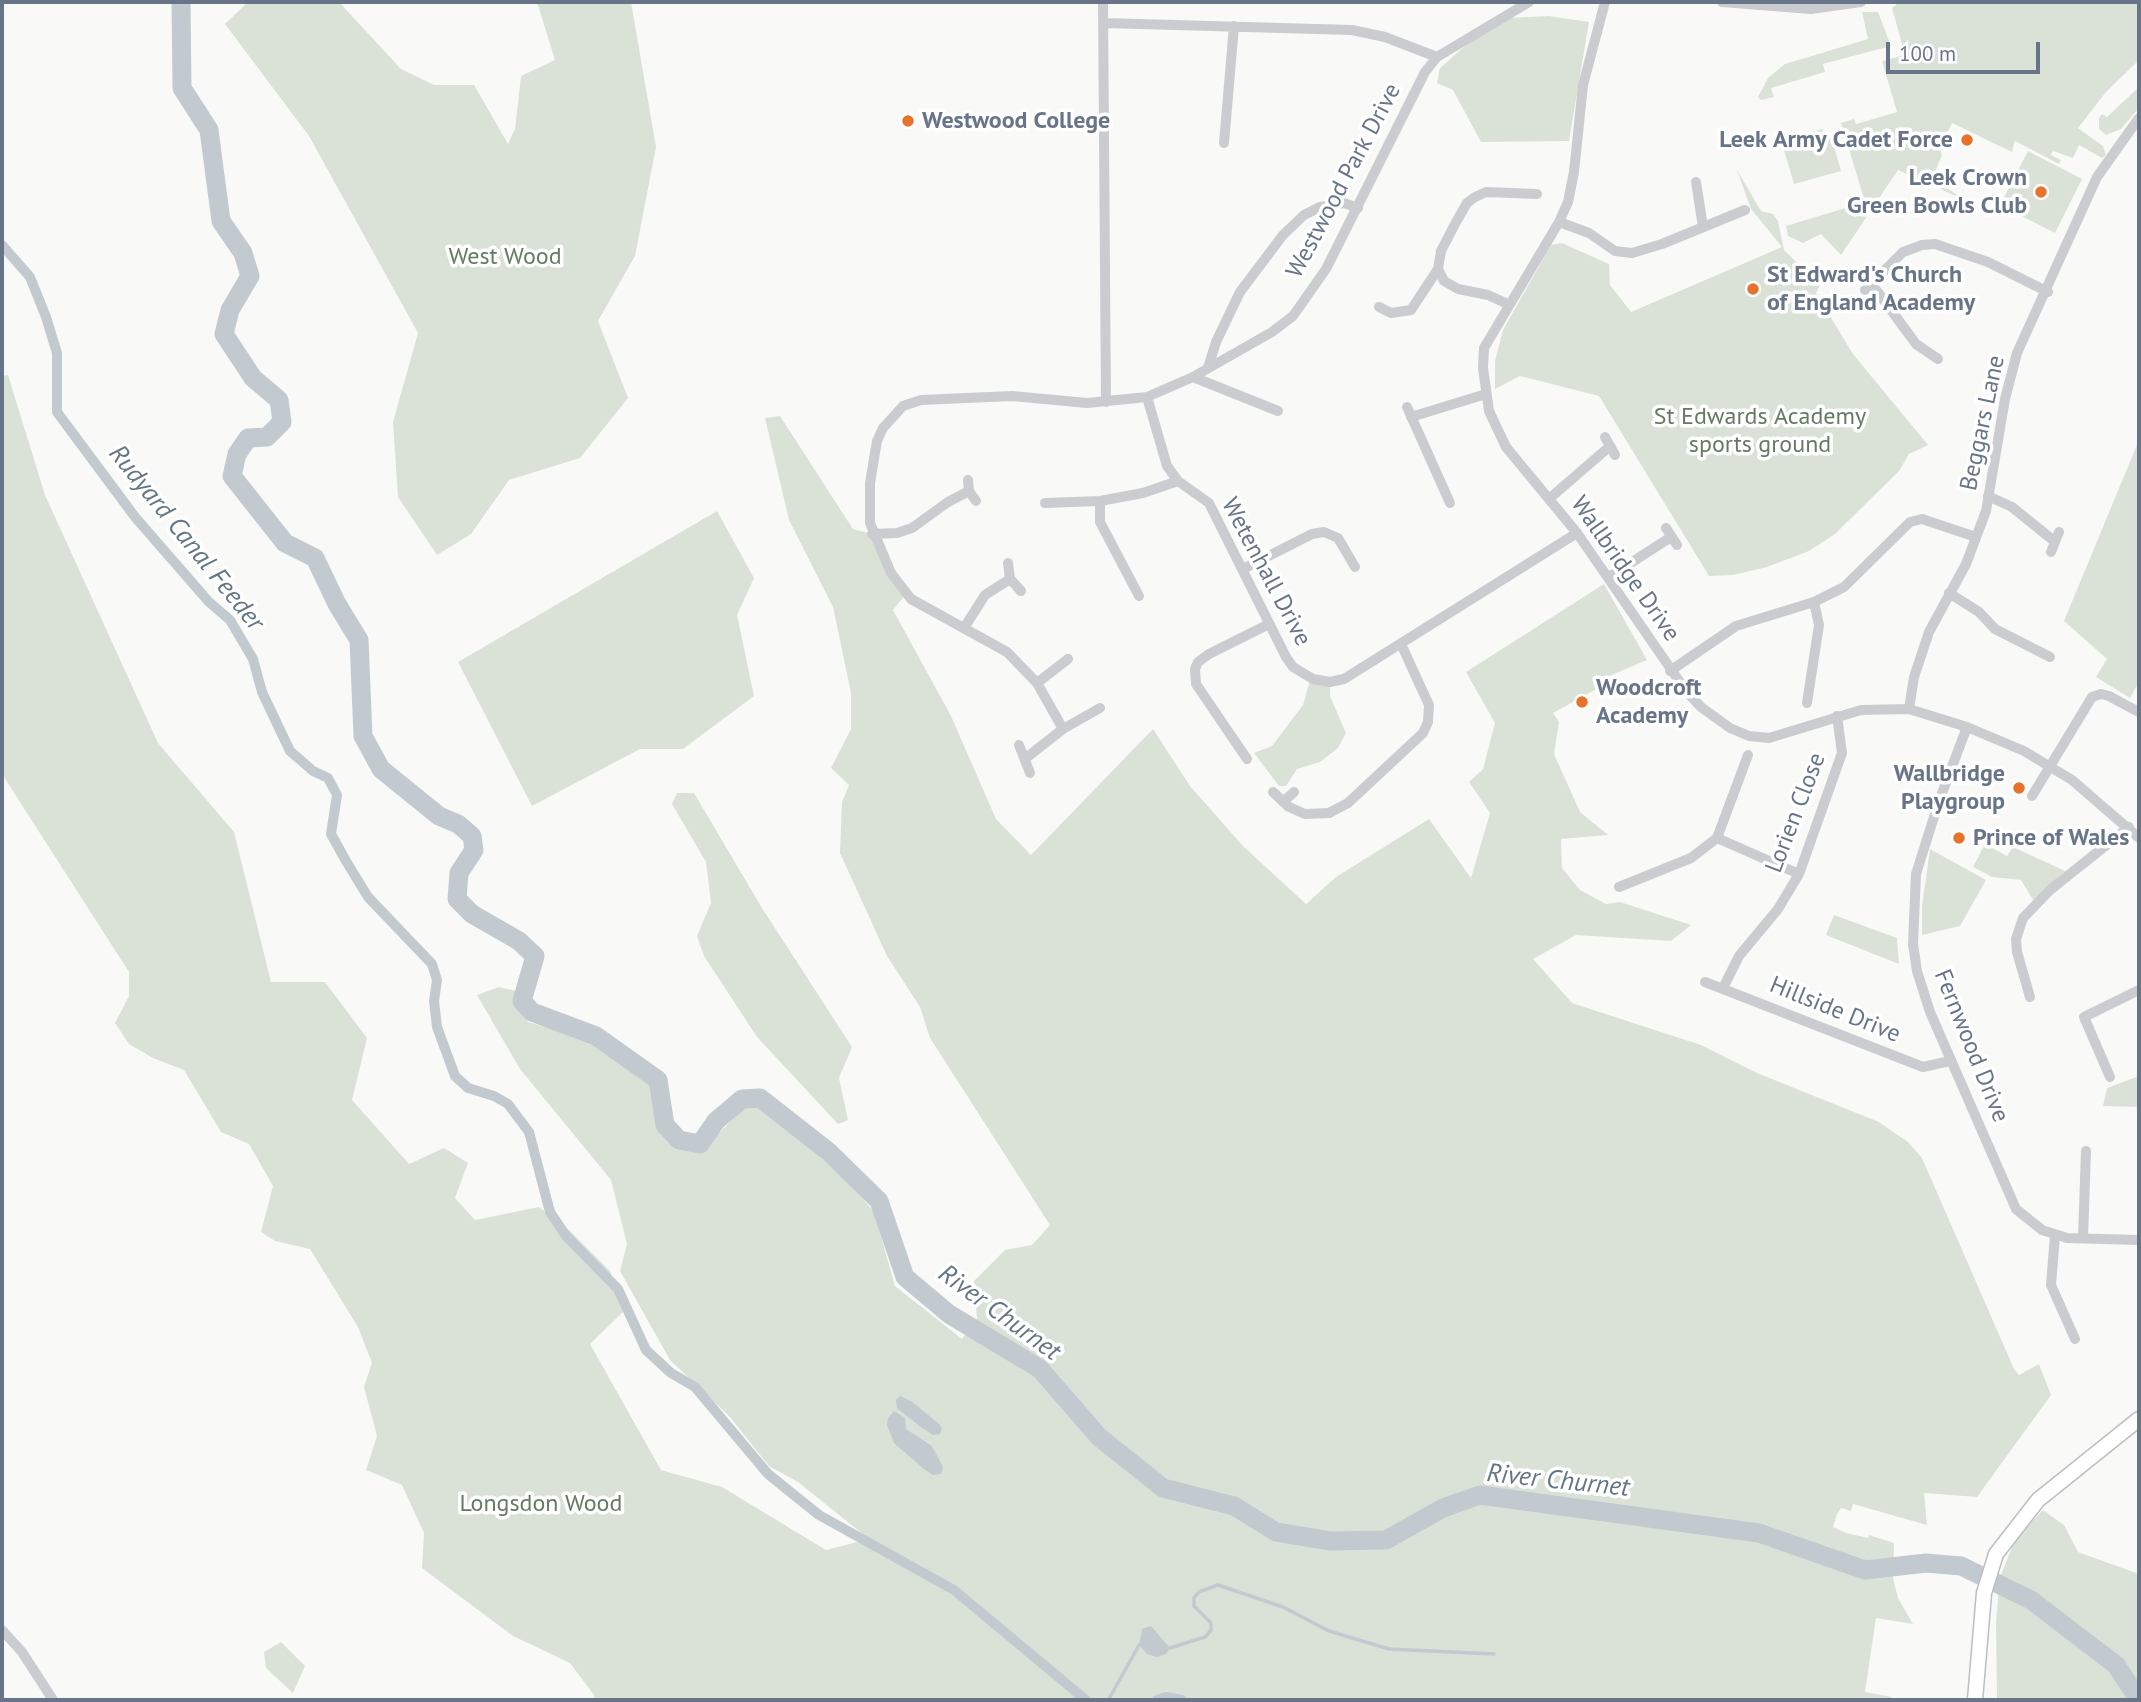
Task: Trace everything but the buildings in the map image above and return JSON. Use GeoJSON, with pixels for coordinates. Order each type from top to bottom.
{"type":"FeatureCollection","features":[{"type":"Feature","properties":{"kind":"highway"},"geometry":{"type":"LineString","coordinates":[[1975,1700],[1984,1592],[1996,1554],[2038,1500],[2139,1419]]}},
{"type":"Feature","properties":{"kind":"street"},"geometry":{"type":"LineString","coordinates":[[1103,2],[1106,402]]}},
{"type":"Feature","properties":{"kind":"street","name":"Westwood Park Drive"},"geometry":{"type":"LineString","coordinates":[[1063,729],[1037,683],[1007,652],[911,599],[891,573],[872,534],[870,483],[877,441],[883,428],[903,405],[921,400],[1012,396],[1087,403],[1147,397],[1193,377],[1272,332],[1293,316],[1326,269],[1425,72],[1437,57],[1529,2]]}},
{"type":"Feature","properties":{"kind":"street","name":"Wallbridge Drive"},"geometry":{"type":"LineString","coordinates":[[1605,2],[1583,85],[1574,172],[1559,222],[1484,348],[1483,368],[1489,411],[1506,447],[1577,533],[1670,671],[1707,712],[1730,729],[1749,736],[1769,738],[1861,710],[1909,709],[1967,727],[2017,747],[2051,766],[2129,827],[2139,838]]}},
{"type":"Feature","properties":{"kind":"street"},"geometry":{"type":"LineString","coordinates":[[1722,2],[1811,9],[1861,2]]}},
{"type":"Feature","properties":{"kind":"street"},"geometry":{"type":"LineString","coordinates":[[1104,23],[1352,30],[1385,37],[1437,57]]}},
{"type":"Feature","properties":{"kind":"street"},"geometry":{"type":"LineString","coordinates":[[1224,143],[1234,26]]}},
{"type":"Feature","properties":{"kind":"street","name":"Beggars Lane"},"geometry":{"type":"LineString","coordinates":[[1909,709],[1925,643],[1966,564],[1989,496],[2005,398],[2017,354],[2048,292],[2097,177],[2139,118]]}},
{"type":"Feature","properties":{"kind":"street"},"geometry":{"type":"LineString","coordinates":[[1696,182],[1703,227]]}},
{"type":"Feature","properties":{"kind":"street"},"geometry":{"type":"LineString","coordinates":[[1379,307],[1391,313],[1410,310],[1438,269],[1441,251],[1467,203],[1475,197],[1486,192],[1537,194]]}},
{"type":"Feature","properties":{"kind":"street"},"geometry":{"type":"LineString","coordinates":[[1208,368],[1216,342],[1240,292],[1283,234],[1304,215],[1321,207],[1344,203],[1358,208]]}},
{"type":"Feature","properties":{"kind":"street"},"geometry":{"type":"LineString","coordinates":[[1559,222],[1589,233],[1606,247],[1623,253],[1662,244],[1745,211]]}},
{"type":"Feature","properties":{"kind":"street"},"geometry":{"type":"LineString","coordinates":[[1938,359],[1916,344],[1868,287],[1902,252],[1935,244],[1989,262],[2048,292]]}},
{"type":"Feature","properties":{"kind":"street"},"geometry":{"type":"LineString","coordinates":[[1438,269],[1444,281],[1458,289],[1488,295],[1508,304]]}},
{"type":"Feature","properties":{"kind":"street"},"geometry":{"type":"LineString","coordinates":[[1193,377],[1278,411]]}},
{"type":"Feature","properties":{"kind":"street"},"geometry":{"type":"LineString","coordinates":[[1450,503],[1409,412],[1486,394]]}},
{"type":"Feature","properties":{"kind":"street","name":"Wetenhall Drive"},"geometry":{"type":"LineString","coordinates":[[1147,397],[1162,457],[1178,481],[1209,503],[1293,667],[1323,681],[1344,679],[1577,533]]}},
{"type":"Feature","properties":{"kind":"street"},"geometry":{"type":"LineString","coordinates":[[1550,498],[1609,446]]}},
{"type":"Feature","properties":{"kind":"street"},"geometry":{"type":"LineString","coordinates":[[1045,503],[1100,501],[1143,493],[1178,481]]}},
{"type":"Feature","properties":{"kind":"street"},"geometry":{"type":"LineString","coordinates":[[872,534],[912,528],[969,485],[976,501]]}},
{"type":"Feature","properties":{"kind":"street"},"geometry":{"type":"LineString","coordinates":[[1989,496],[2012,507],[2057,536],[2051,552]]}},
{"type":"Feature","properties":{"kind":"street"},"geometry":{"type":"LineString","coordinates":[[1100,501],[1100,522],[1139,596]]}},
{"type":"Feature","properties":{"kind":"street"},"geometry":{"type":"LineString","coordinates":[[1670,671],[1736,626],[1814,602],[1844,587],[1910,522],[1922,519],[1976,537]]}},
{"type":"Feature","properties":{"kind":"street"},"geometry":{"type":"LineString","coordinates":[[1243,569],[1312,534],[1324,532],[1338,538],[1355,568]]}},
{"type":"Feature","properties":{"kind":"street"},"geometry":{"type":"LineString","coordinates":[[1609,577],[1671,537]]}},
{"type":"Feature","properties":{"kind":"street"},"geometry":{"type":"LineString","coordinates":[[1008,563],[1010,579],[1021,591]]}},
{"type":"Feature","properties":{"kind":"street"},"geometry":{"type":"LineString","coordinates":[[964,628],[985,595],[1010,579]]}},
{"type":"Feature","properties":{"kind":"street"},"geometry":{"type":"LineString","coordinates":[[1949,593],[1979,612],[1995,629],[2050,657]]}},
{"type":"Feature","properties":{"kind":"street"},"geometry":{"type":"LineString","coordinates":[[1807,703],[1819,625],[1814,602]]}},
{"type":"Feature","properties":{"kind":"street"},"geometry":{"type":"LineString","coordinates":[[1247,759],[1196,684],[1195,669],[1198,662],[1209,654],[1269,624]]}},
{"type":"Feature","properties":{"kind":"street"},"geometry":{"type":"LineString","coordinates":[[1273,792],[1283,802],[1305,814],[1320,814],[1338,809],[1423,733],[1428,722],[1429,705],[1401,644]]}},
{"type":"Feature","properties":{"kind":"street"},"geometry":{"type":"LineString","coordinates":[[1037,683],[1068,659]]}},
{"type":"Feature","properties":{"kind":"street"},"geometry":{"type":"LineString","coordinates":[[2032,796],[2092,697],[2101,694],[2139,712]]}},
{"type":"Feature","properties":{"kind":"street"},"geometry":{"type":"LineString","coordinates":[[1026,758],[1063,729],[1100,708]]}},
{"type":"Feature","properties":{"kind":"street","name":"Lorien Close"},"geometry":{"type":"LineString","coordinates":[[1723,988],[1739,956],[1778,908],[1799,874],[1842,753],[1837,716]]}},
{"type":"Feature","properties":{"kind":"street","name":"Fernwood Drive"},"geometry":{"type":"LineString","coordinates":[[1967,727],[1916,874],[1912,912],[1917,971],[1950,1061],[2016,1209],[2028,1221],[2055,1235],[2139,1240]]}},
{"type":"Feature","properties":{"kind":"street"},"geometry":{"type":"LineString","coordinates":[[1019,745],[1030,773]]}},
{"type":"Feature","properties":{"kind":"street"},"geometry":{"type":"LineString","coordinates":[[1619,887],[1690,859],[1717,838],[1748,755]]}},
{"type":"Feature","properties":{"kind":"street"},"geometry":{"type":"LineString","coordinates":[[1283,802],[1294,792]]}},
{"type":"Feature","properties":{"kind":"street"},"geometry":{"type":"LineString","coordinates":[[2030,998],[2017,952],[2016,939],[2023,918],[2050,890],[2129,827]]}},
{"type":"Feature","properties":{"kind":"street"},"geometry":{"type":"LineString","coordinates":[[1717,838],[1799,874]]}},
{"type":"Feature","properties":{"kind":"street","name":"Hillside Drive"},"geometry":{"type":"LineString","coordinates":[[1704,982],[1923,1067],[1950,1061]]}},
{"type":"Feature","properties":{"kind":"street"},"geometry":{"type":"LineString","coordinates":[[2110,1077],[2084,1017],[2139,989]]}},
{"type":"Feature","properties":{"kind":"street"},"geometry":{"type":"LineString","coordinates":[[2083,1238],[2086,1151]]}},
{"type":"Feature","properties":{"kind":"street"},"geometry":{"type":"LineString","coordinates":[[2055,1235],[2051,1285],[2075,1339]]}},
{"type":"Feature","properties":{"kind":"street"},"geometry":{"type":"LineString","coordinates":[[2,1630],[22,1652],[53,1700]]}},
{"type":"Feature","properties":{"kind":"green space","name":"West Wood"},"geometry":{"type":"Polygon","coordinates":[[[248,2],[339,2],[401,69],[434,85],[474,85],[508,144],[515,129],[521,76],[555,60],[537,2],[631,2],[656,147],[635,256],[598,321],[628,398],[580,458],[509,480],[471,534],[437,555],[398,497],[393,422],[418,333],[309,136],[225,24],[248,2]]]}},
{"type":"Feature","properties":{"kind":"green space"},"geometry":{"type":"Polygon","coordinates":[[[1899,2],[2139,2],[2139,60],[2106,92],[2078,128],[2103,146],[2106,155],[2102,158],[2079,145],[2073,158],[2053,151],[2051,155],[2061,160],[2059,164],[2015,141],[2012,152],[1952,123],[1940,148],[1942,155],[1932,179],[1969,202],[1898,170],[1841,255],[1821,234],[1803,243],[1788,236],[1786,226],[1865,202],[1841,123],[1854,119],[1856,124],[1897,112],[1882,61],[1905,55],[1892,8],[1899,2]]]}},
{"type":"Feature","properties":{"kind":"green space"},"geometry":{"type":"Polygon","coordinates":[[[1862,12],[1878,12],[1891,46],[1823,64],[1825,72],[1771,88],[1774,97],[1761,100],[1758,97],[1768,78],[1785,64],[1868,39],[1862,12]]]}},
{"type":"Feature","properties":{"kind":"green space"},"geometry":{"type":"Polygon","coordinates":[[[1549,16],[1589,22],[1569,141],[1481,142],[1453,90],[1437,83],[1440,68],[1474,38],[1506,18],[1549,16]]]}},
{"type":"Feature","properties":{"kind":"green space"},"geometry":{"type":"Polygon","coordinates":[[[2139,87],[2139,108],[2121,129],[2106,135],[2099,129],[2099,118],[2102,114],[2107,117],[2139,87]]]}},
{"type":"Feature","properties":{"kind":"green space"},"geometry":{"type":"Polygon","coordinates":[[[1822,129],[1824,137],[1831,136],[1841,171],[1794,184],[1784,150],[1787,139],[1822,129]]]}},
{"type":"Feature","properties":{"kind":"green space","name":"Leek Crown Green Bowls Club"},"geometry":{"type":"Polygon","coordinates":[[[2028,151],[2082,179],[2055,233],[2000,205],[2028,151]]]}},
{"type":"Feature","properties":{"kind":"green space","name":"St Edwards Academy sports ground"},"geometry":{"type":"Polygon","coordinates":[[[1737,170],[1761,211],[1773,214],[1778,221],[1784,250],[1820,285],[1816,293],[1853,354],[1928,445],[1909,454],[1899,471],[1835,534],[1809,551],[1767,567],[1733,575],[1709,576],[1599,396],[1520,376],[1495,389],[1495,361],[1503,330],[1551,245],[1562,243],[1609,264],[1610,285],[1631,312],[1782,247],[1751,209],[1737,170]]]}},
{"type":"Feature","properties":{"kind":"green space","name":"Longsdon Wood"},"geometry":{"type":"Polygon","coordinates":[[[8,375],[45,495],[158,743],[234,832],[271,982],[325,982],[367,1038],[352,1100],[409,1164],[444,1148],[468,1163],[455,1198],[475,1220],[539,1207],[569,1230],[610,1271],[624,1311],[590,1344],[661,1470],[722,1487],[826,1550],[869,1539],[798,1482],[769,1466],[729,1416],[670,1360],[620,1271],[627,1244],[611,1180],[520,1069],[477,995],[499,987],[520,992],[520,1012],[528,1022],[588,1040],[653,1081],[661,1130],[676,1147],[697,1150],[710,1143],[743,1108],[758,1106],[805,1143],[854,1188],[874,1212],[895,1286],[962,1339],[977,1319],[974,1281],[1005,1250],[1032,1245],[1050,1225],[930,1038],[920,1007],[887,956],[840,853],[842,802],[849,785],[831,768],[851,729],[851,693],[833,607],[789,520],[765,418],[780,416],[853,529],[872,534],[906,594],[893,610],[951,716],[996,819],[1031,855],[1153,729],[1190,786],[1243,846],[1306,904],[1336,877],[1429,819],[1471,878],[1490,813],[1469,782],[1483,769],[1495,723],[1466,672],[1604,584],[1647,660],[1600,680],[1602,686],[1553,713],[1559,722],[1554,754],[1580,812],[1608,835],[1561,839],[1562,868],[1580,890],[1606,904],[1620,902],[1691,925],[1671,941],[1576,935],[1533,959],[1572,1003],[1701,1045],[1757,1073],[1879,1122],[1908,1142],[1922,1158],[2014,1369],[2019,1375],[2039,1364],[2051,1395],[1977,1497],[1924,1493],[1927,1525],[1853,1504],[1851,1511],[1841,1508],[1837,1514],[1833,1527],[1846,1533],[1868,1538],[1869,1535],[1894,1543],[1893,1578],[1898,1598],[1913,1624],[1876,1618],[1865,1692],[1892,1697],[1891,1700],[594,1700],[594,1695],[570,1663],[513,1636],[422,1568],[424,1533],[402,1485],[366,1470],[377,1436],[364,1387],[372,1363],[358,1327],[310,1249],[275,1241],[261,1232],[273,1186],[249,1144],[221,1132],[184,1070],[153,1058],[129,1044],[115,1023],[129,996],[129,972],[2,774],[2,376],[8,375]]]}},
{"type":"Feature","properties":{"kind":"green space"},"geometry":{"type":"Polygon","coordinates":[[[2139,440],[2139,682],[2130,698],[2096,677],[2107,659],[2064,621],[2139,440]]]}},
{"type":"Feature","properties":{"kind":"green space"},"geometry":{"type":"Polygon","coordinates":[[[717,511],[754,578],[737,615],[754,696],[683,749],[640,749],[532,806],[458,662],[717,511]]]}},
{"type":"Feature","properties":{"kind":"green space"},"geometry":{"type":"Polygon","coordinates":[[[1311,677],[1330,682],[1330,696],[1346,733],[1338,748],[1320,762],[1297,769],[1286,786],[1279,786],[1254,753],[1272,746],[1303,705],[1311,677]]]}},
{"type":"Feature","properties":{"kind":"green space"},"geometry":{"type":"Polygon","coordinates":[[[677,793],[694,793],[762,908],[852,1047],[839,1078],[848,1120],[838,1124],[757,1037],[704,956],[697,936],[711,903],[706,862],[672,804],[677,793]]]}},
{"type":"Feature","properties":{"kind":"green space"},"geometry":{"type":"Polygon","coordinates":[[[1985,844],[2007,856],[2013,847],[2065,871],[2033,900],[2021,880],[1992,877],[1973,867],[1985,844]]]}},
{"type":"Feature","properties":{"kind":"green space"},"geometry":{"type":"Polygon","coordinates":[[[1930,849],[1986,880],[1960,926],[1922,935],[1922,906],[1930,849]]]}},
{"type":"Feature","properties":{"kind":"green space"},"geometry":{"type":"Polygon","coordinates":[[[1834,915],[1897,938],[1899,964],[1826,935],[1834,915]]]}},
{"type":"Feature","properties":{"kind":"green space"},"geometry":{"type":"Polygon","coordinates":[[[2139,1076],[2139,1107],[2103,1106],[2107,1088],[2139,1076]]]}},
{"type":"Feature","properties":{"kind":"green space"},"geometry":{"type":"Polygon","coordinates":[[[2043,1510],[2064,1525],[2078,1552],[2139,1574],[2139,1700],[1997,1700],[1996,1622],[2000,1577],[2015,1540],[2043,1510]]]}},
{"type":"Feature","properties":{"kind":"green space"},"geometry":{"type":"Polygon","coordinates":[[[281,1642],[305,1666],[293,1693],[266,1668],[264,1652],[281,1642]]]}},
{"type":"Feature","properties":{"kind":"shaded area"},"geometry":{"type":"Polygon","coordinates":[[[900,1396],[911,1401],[938,1423],[942,1428],[940,1434],[933,1435],[897,1408],[896,1400],[900,1396]]]}},
{"type":"Feature","properties":{"kind":"shaded area"},"geometry":{"type":"Polygon","coordinates":[[[894,1411],[905,1418],[906,1429],[932,1446],[943,1467],[941,1474],[933,1475],[894,1443],[887,1425],[888,1418],[894,1411]]]}},
{"type":"Feature","properties":{"kind":"shaded area"},"geometry":{"type":"Polygon","coordinates":[[[1151,1626],[1170,1648],[1166,1654],[1157,1657],[1147,1654],[1139,1645],[1142,1629],[1151,1626]]]}},
{"type":"Feature","properties":{"kind":"waterway","name":"River Churnet"},"geometry":{"type":"LineString","coordinates":[[181,2],[182,88],[209,130],[221,221],[243,253],[250,276],[230,310],[224,334],[253,378],[279,400],[282,422],[267,437],[248,438],[237,454],[232,476],[285,543],[315,558],[337,604],[359,640],[363,736],[381,769],[439,816],[458,824],[472,836],[474,850],[459,873],[457,899],[472,914],[519,941],[535,956],[522,1001],[532,1012],[596,1036],[658,1080],[665,1125],[679,1140],[700,1144],[716,1121],[742,1099],[760,1098],[829,1152],[879,1201],[905,1277],[949,1314],[1040,1369],[1099,1437],[1163,1488],[1234,1506],[1276,1532],[1331,1541],[1386,1540],[1443,1508],[1480,1495],[1759,1533],[1865,1570],[1926,1563],[1961,1566],[2031,1600],[2116,1665],[2139,1700]]}},
{"type":"Feature","properties":{"kind":"waterway","name":"Rudyard Canal Feeder"},"geometry":{"type":"LineString","coordinates":[[2,245],[30,277],[46,317],[57,353],[57,412],[135,517],[209,602],[230,620],[253,659],[262,692],[290,751],[313,771],[328,778],[337,795],[331,834],[346,861],[368,897],[432,964],[437,980],[434,1001],[437,1027],[455,1076],[468,1088],[494,1096],[508,1104],[529,1132],[550,1212],[566,1236],[618,1289],[646,1350],[671,1373],[695,1387],[768,1474],[819,1515],[954,1590],[1086,1700]]}},
{"type":"Feature","properties":{"kind":"waterway"},"geometry":{"type":"LineString","coordinates":[[1170,1648],[1205,1637],[1211,1630],[1211,1623],[1194,1606],[1194,1598],[1199,1592],[1218,1585],[1283,1607],[1329,1631],[1389,1649],[1494,1654]]}},
{"type":"Feature","properties":{"kind":"waterway"},"geometry":{"type":"LineString","coordinates":[[1109,1699],[1139,1645]]}},
{"type":"Feature","properties":{"kind":"waterway","name":"Rudyard Canal Feeder"},"geometry":{"type":"LineString","coordinates":[[1157,1700],[1166,1697],[1182,1700]]}},
{"type":"Feature","properties":{"kind":"place","name":"Westwood College"},"geometry":{"type":"Point","coordinates":[908,121]}},
{"type":"Feature","properties":{"kind":"place","name":"Leek Army Cadet Force"},"geometry":{"type":"Point","coordinates":[1967,140]}},
{"type":"Feature","properties":{"kind":"place","name":"Leek Crown Green Bowls Club"},"geometry":{"type":"Point","coordinates":[2041,192]}},
{"type":"Feature","properties":{"kind":"place","name":"St Edward's Church of England Academy"},"geometry":{"type":"Point","coordinates":[1753,289]}},
{"type":"Feature","properties":{"kind":"place","name":"Woodcroft Academy"},"geometry":{"type":"Point","coordinates":[1582,702]}},
{"type":"Feature","properties":{"kind":"place","name":"Wallbridge Playgroup"},"geometry":{"type":"Point","coordinates":[2019,788]}},
{"type":"Feature","properties":{"kind":"place","name":"Prince of Wales"},"geometry":{"type":"Point","coordinates":[1959,838]}}]}
